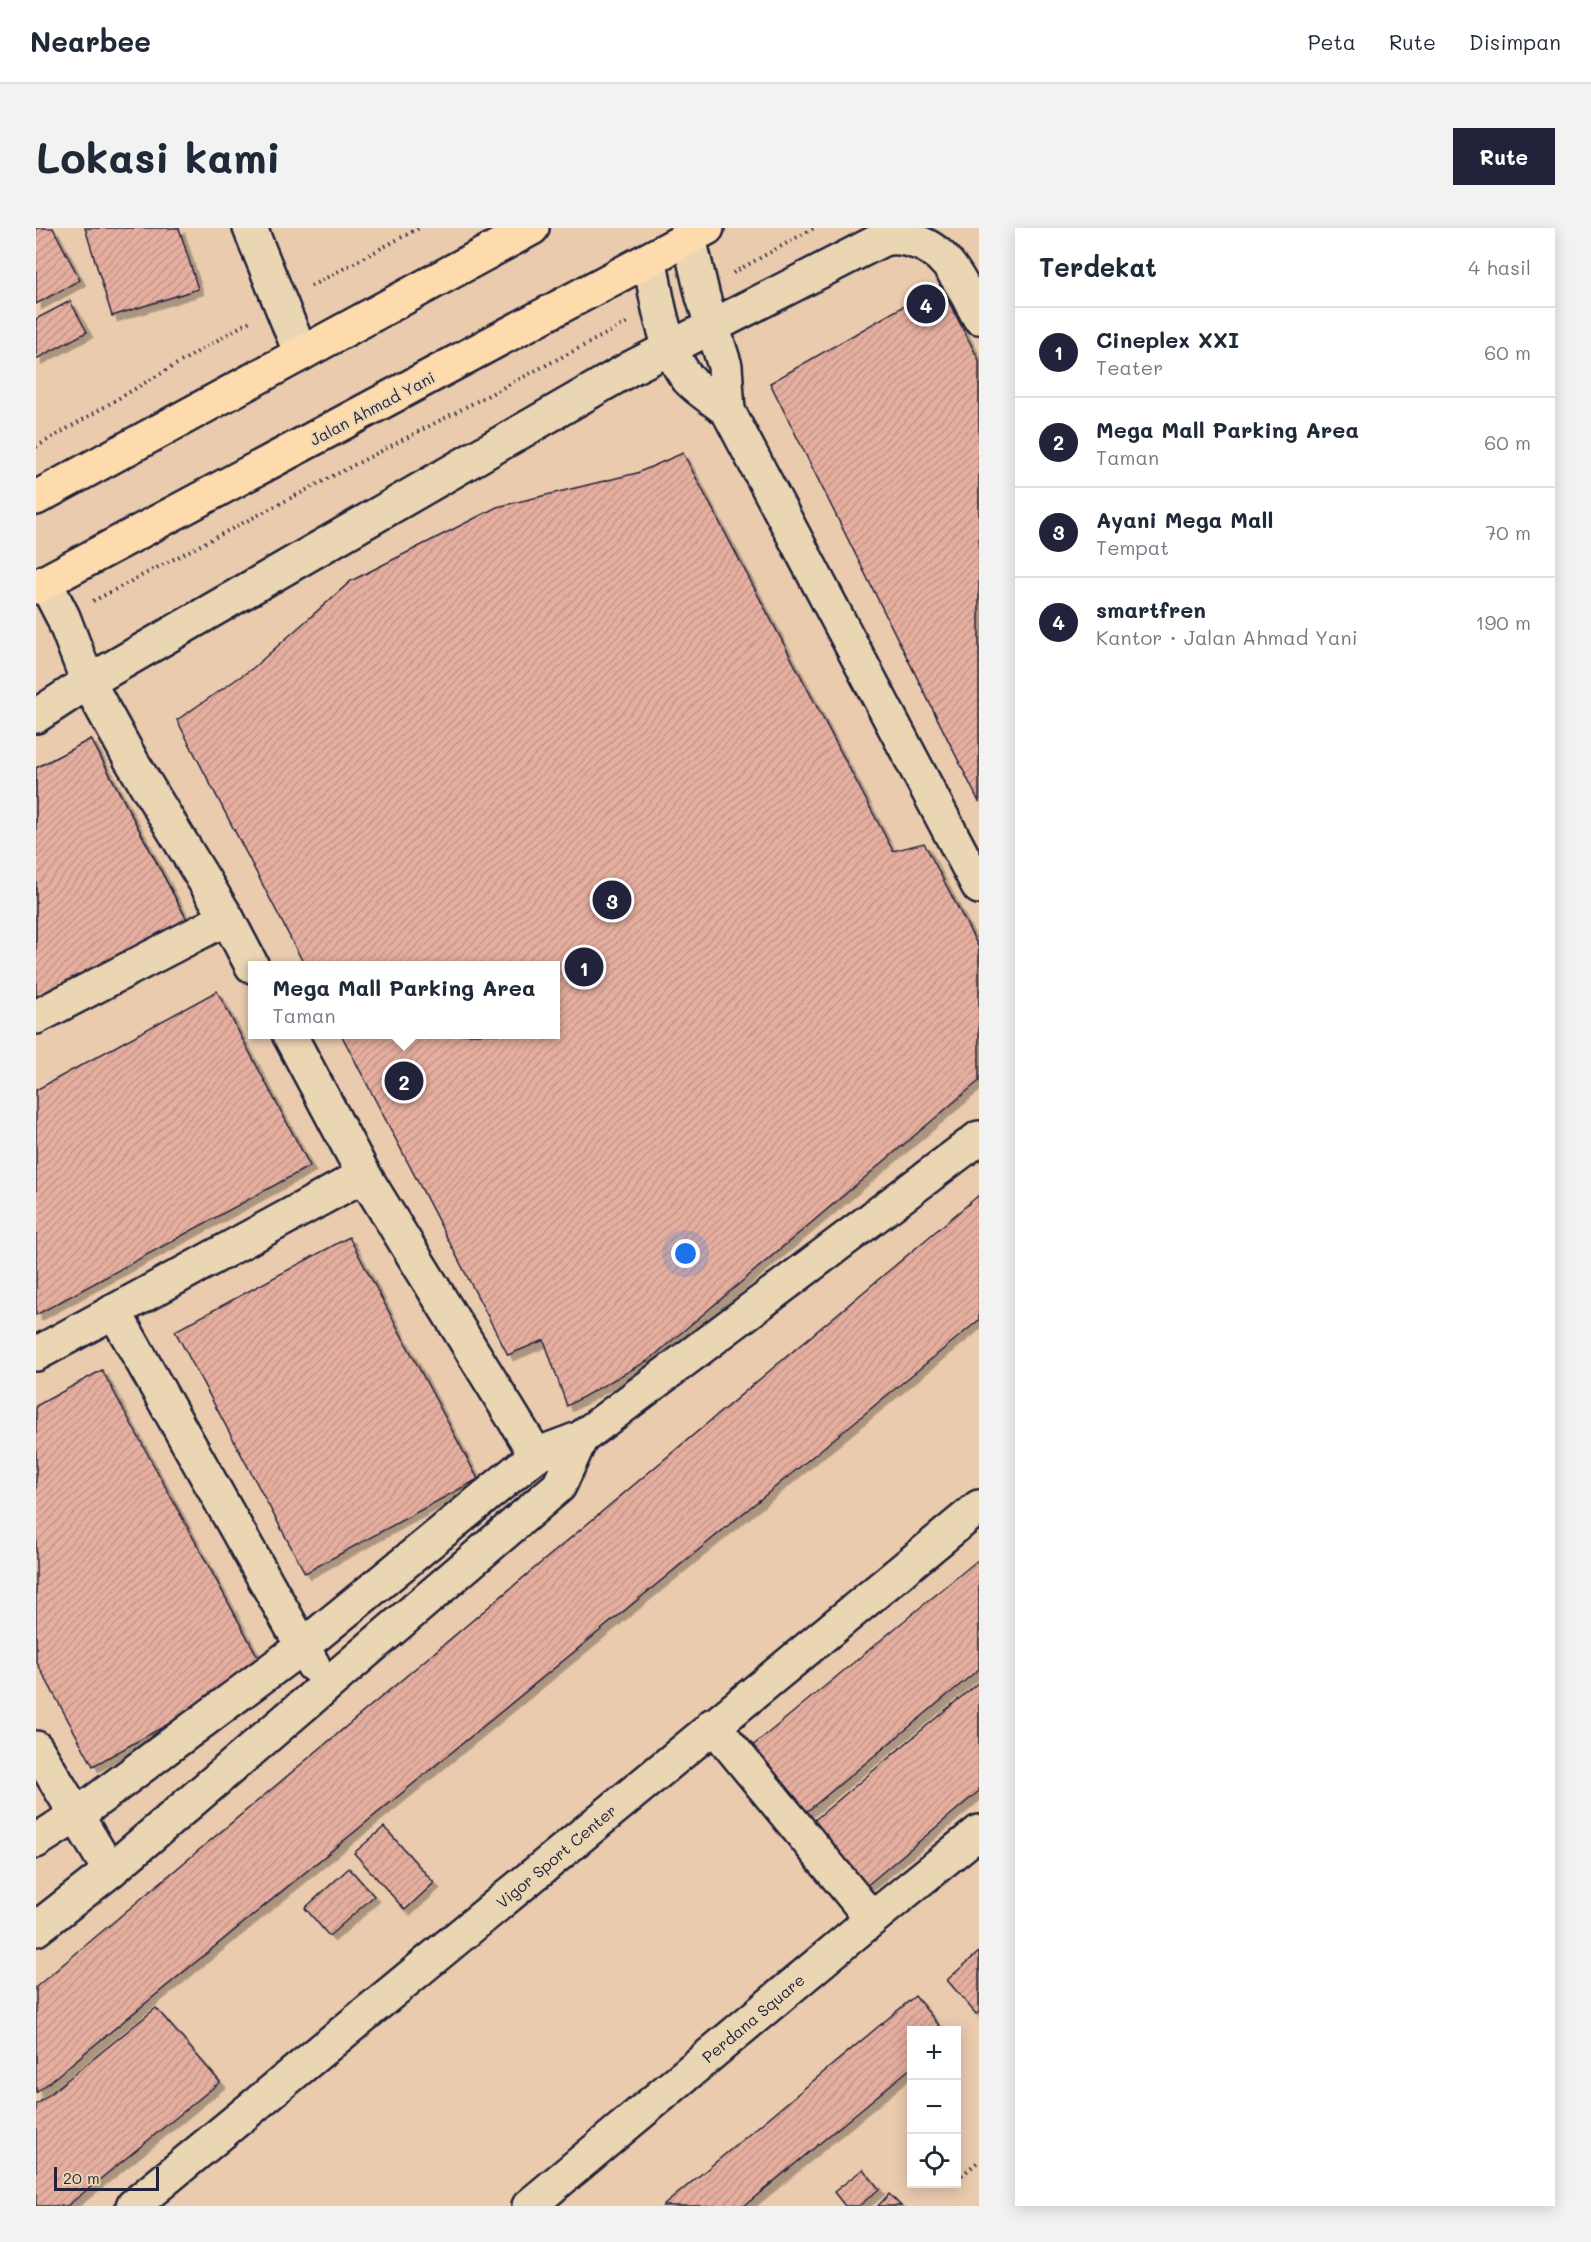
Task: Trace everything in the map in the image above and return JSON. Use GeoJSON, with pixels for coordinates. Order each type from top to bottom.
{"type":"FeatureCollection","features":[{"type":"Feature","properties":{"kind":"highway"},"geometry":{"type":"LineString","coordinates":[[36,498],[532,228]]}},
{"type":"Feature","properties":{"kind":"highway","name":"Jalan Ahmad Yani"},"geometry":{"type":"LineString","coordinates":[[41,584],[698,233]]}},
{"type":"Feature","properties":{"kind":"street"},"geometry":{"type":"LineString","coordinates":[[250,228],[301,354]]}},
{"type":"Feature","properties":{"kind":"street"},"geometry":{"type":"LineString","coordinates":[[698,233],[703,297],[725,366],[728,411]]}},
{"type":"Feature","properties":{"kind":"street"},"geometry":{"type":"LineString","coordinates":[[36,716],[88,682],[670,346],[887,238],[894,237],[924,244],[937,251],[974,295]]}},
{"type":"Feature","properties":{"kind":"street"},"geometry":{"type":"LineString","coordinates":[[650,260],[659,307],[670,346],[681,370],[690,381],[728,411],[979,887]]}},
{"type":"Feature","properties":{"kind":"street"},"geometry":{"type":"LineString","coordinates":[[41,584],[63,617],[88,682],[131,760],[227,918],[249,961]]}},
{"type":"Feature","properties":{"kind":"street"},"geometry":{"type":"LineString","coordinates":[[36,1017],[227,918]]}},
{"type":"Feature","properties":{"kind":"street"},"geometry":{"type":"LineString","coordinates":[[291,1039],[364,1175],[536,1455]]}},
{"type":"Feature","properties":{"kind":"street"},"geometry":{"type":"LineString","coordinates":[[36,1840],[77,1815],[303,1646],[536,1455],[581,1438],[979,1138]]}},
{"type":"Feature","properties":{"kind":"street"},"geometry":{"type":"LineString","coordinates":[[36,1354],[364,1175]]}},
{"type":"Feature","properties":{"kind":"street"},"geometry":{"type":"LineString","coordinates":[[114,1311],[325,1685]]}},
{"type":"Feature","properties":{"kind":"street"},"geometry":{"type":"LineString","coordinates":[[41,1914],[110,1871],[559,1486],[581,1438]]}},
{"type":"Feature","properties":{"kind":"street","name":"Vigor Sport Center"},"geometry":{"type":"LineString","coordinates":[[133,2206],[979,1507]]}},
{"type":"Feature","properties":{"kind":"street"},"geometry":{"type":"LineString","coordinates":[[713,1725],[872,1919]]}},
{"type":"Feature","properties":{"kind":"street"},"geometry":{"type":"LineString","coordinates":[[36,1748],[110,1871]]}},
{"type":"Feature","properties":{"kind":"street","name":"Perdana Square"},"geometry":{"type":"LineString","coordinates":[[529,2206],[979,1832]]}},
{"type":"Feature","properties":{"kind":"path"},"geometry":{"type":"LineString","coordinates":[[36,447],[281,303],[419,228]]}},
{"type":"Feature","properties":{"kind":"path"},"geometry":{"type":"LineString","coordinates":[[727,276],[814,228]]}},
{"type":"Feature","properties":{"kind":"path"},"geometry":{"type":"LineString","coordinates":[[63,617],[659,307]]}},
{"type":"Feature","properties":{"kind":"path"},"geometry":{"type":"LineString","coordinates":[[961,2176],[979,2161]]}},
{"type":"Feature","properties":{"kind":"building"},"geometry":{"type":"Polygon","coordinates":[[[36,228],[53,228],[80,280],[36,304],[36,228]]]}},
{"type":"Feature","properties":{"kind":"building"},"geometry":{"type":"Polygon","coordinates":[[[85,228],[179,228],[198,289],[112,316],[85,228]]]}},
{"type":"Feature","properties":{"kind":"building"},"geometry":{"type":"Polygon","coordinates":[[[940,285],[979,360],[979,802],[770,383],[940,285]]]}},
{"type":"Feature","properties":{"kind":"building"},"geometry":{"type":"Polygon","coordinates":[[[70,301],[87,332],[36,359],[36,319],[70,301]]]}},
{"type":"Feature","properties":{"kind":"building"},"geometry":{"type":"Polygon","coordinates":[[[683,453],[893,851],[924,843],[979,948],[979,1081],[649,1360],[567,1406],[544,1340],[508,1355],[344,1039],[560,1039],[560,961],[302,961],[177,720],[253,668],[351,581],[497,507],[637,473],[683,453]]]}},
{"type":"Feature","properties":{"kind":"building"},"geometry":{"type":"Polygon","coordinates":[[[91,739],[188,922],[36,1004],[36,768],[91,739]]]}},
{"type":"Feature","properties":{"kind":"building"},"geometry":{"type":"Polygon","coordinates":[[[91,739],[188,922],[36,1006],[36,768],[91,739]]]}},
{"type":"Feature","properties":{"kind":"building"},"geometry":{"type":"Polygon","coordinates":[[[217,991],[310,1166],[36,1315],[36,1090],[217,991]]]}},
{"type":"Feature","properties":{"kind":"building"},"geometry":{"type":"Polygon","coordinates":[[[979,1195],[979,1320],[36,2093],[36,1987],[979,1195]]]}},
{"type":"Feature","properties":{"kind":"building"},"geometry":{"type":"Polygon","coordinates":[[[349,1237],[478,1479],[305,1573],[175,1331],[349,1237]]]}},
{"type":"Feature","properties":{"kind":"building"},"geometry":{"type":"Polygon","coordinates":[[[102,1370],[265,1670],[93,1766],[36,1661],[36,1406],[102,1370]]]}},
{"type":"Feature","properties":{"kind":"building"},"geometry":{"type":"Polygon","coordinates":[[[979,1559],[979,1669],[804,1814],[750,1748],[979,1559]]]}},
{"type":"Feature","properties":{"kind":"building"},"geometry":{"type":"Polygon","coordinates":[[[979,1682],[979,1791],[865,1887],[811,1823],[979,1682]]]}},
{"type":"Feature","properties":{"kind":"building"},"geometry":{"type":"Polygon","coordinates":[[[384,1827],[434,1883],[405,1910],[354,1853],[384,1827]]]}},
{"type":"Feature","properties":{"kind":"building"},"geometry":{"type":"Polygon","coordinates":[[[349,1868],[374,1896],[329,1936],[305,1908],[349,1868]]]}},
{"type":"Feature","properties":{"kind":"building"},"geometry":{"type":"Polygon","coordinates":[[[979,1952],[979,2012],[976,2014],[947,1980],[979,1952]]]}},
{"type":"Feature","properties":{"kind":"building"},"geometry":{"type":"Polygon","coordinates":[[[915,1996],[940,2026],[907,2026],[907,2071],[744,2206],[663,2206],[915,1996]]]}},
{"type":"Feature","properties":{"kind":"building"},"geometry":{"type":"Polygon","coordinates":[[[156,2008],[220,2082],[67,2206],[36,2206],[36,2105],[156,2008]]]}},
{"type":"Feature","properties":{"kind":"building"},"geometry":{"type":"Polygon","coordinates":[[[863,2169],[879,2189],[859,2206],[845,2206],[834,2192],[863,2169]]]}},
{"type":"Feature","properties":{"kind":"building"},"geometry":{"type":"Polygon","coordinates":[[[889,2194],[901,2206],[878,2206],[889,2194]]]}},
{"type":"Feature","properties":{"kind":"place","name":"smartfren"},"geometry":{"type":"Point","coordinates":[926,304]}},
{"type":"Feature","properties":{"kind":"place","name":"Ayani Mega Mall"},"geometry":{"type":"Point","coordinates":[612,900]}},
{"type":"Feature","properties":{"kind":"place","name":"Cineplex XXI"},"geometry":{"type":"Point","coordinates":[584,967]}},
{"type":"Feature","properties":{"kind":"place","name":"Mega Mall Parking Area"},"geometry":{"type":"Point","coordinates":[404,1081]}}]}
